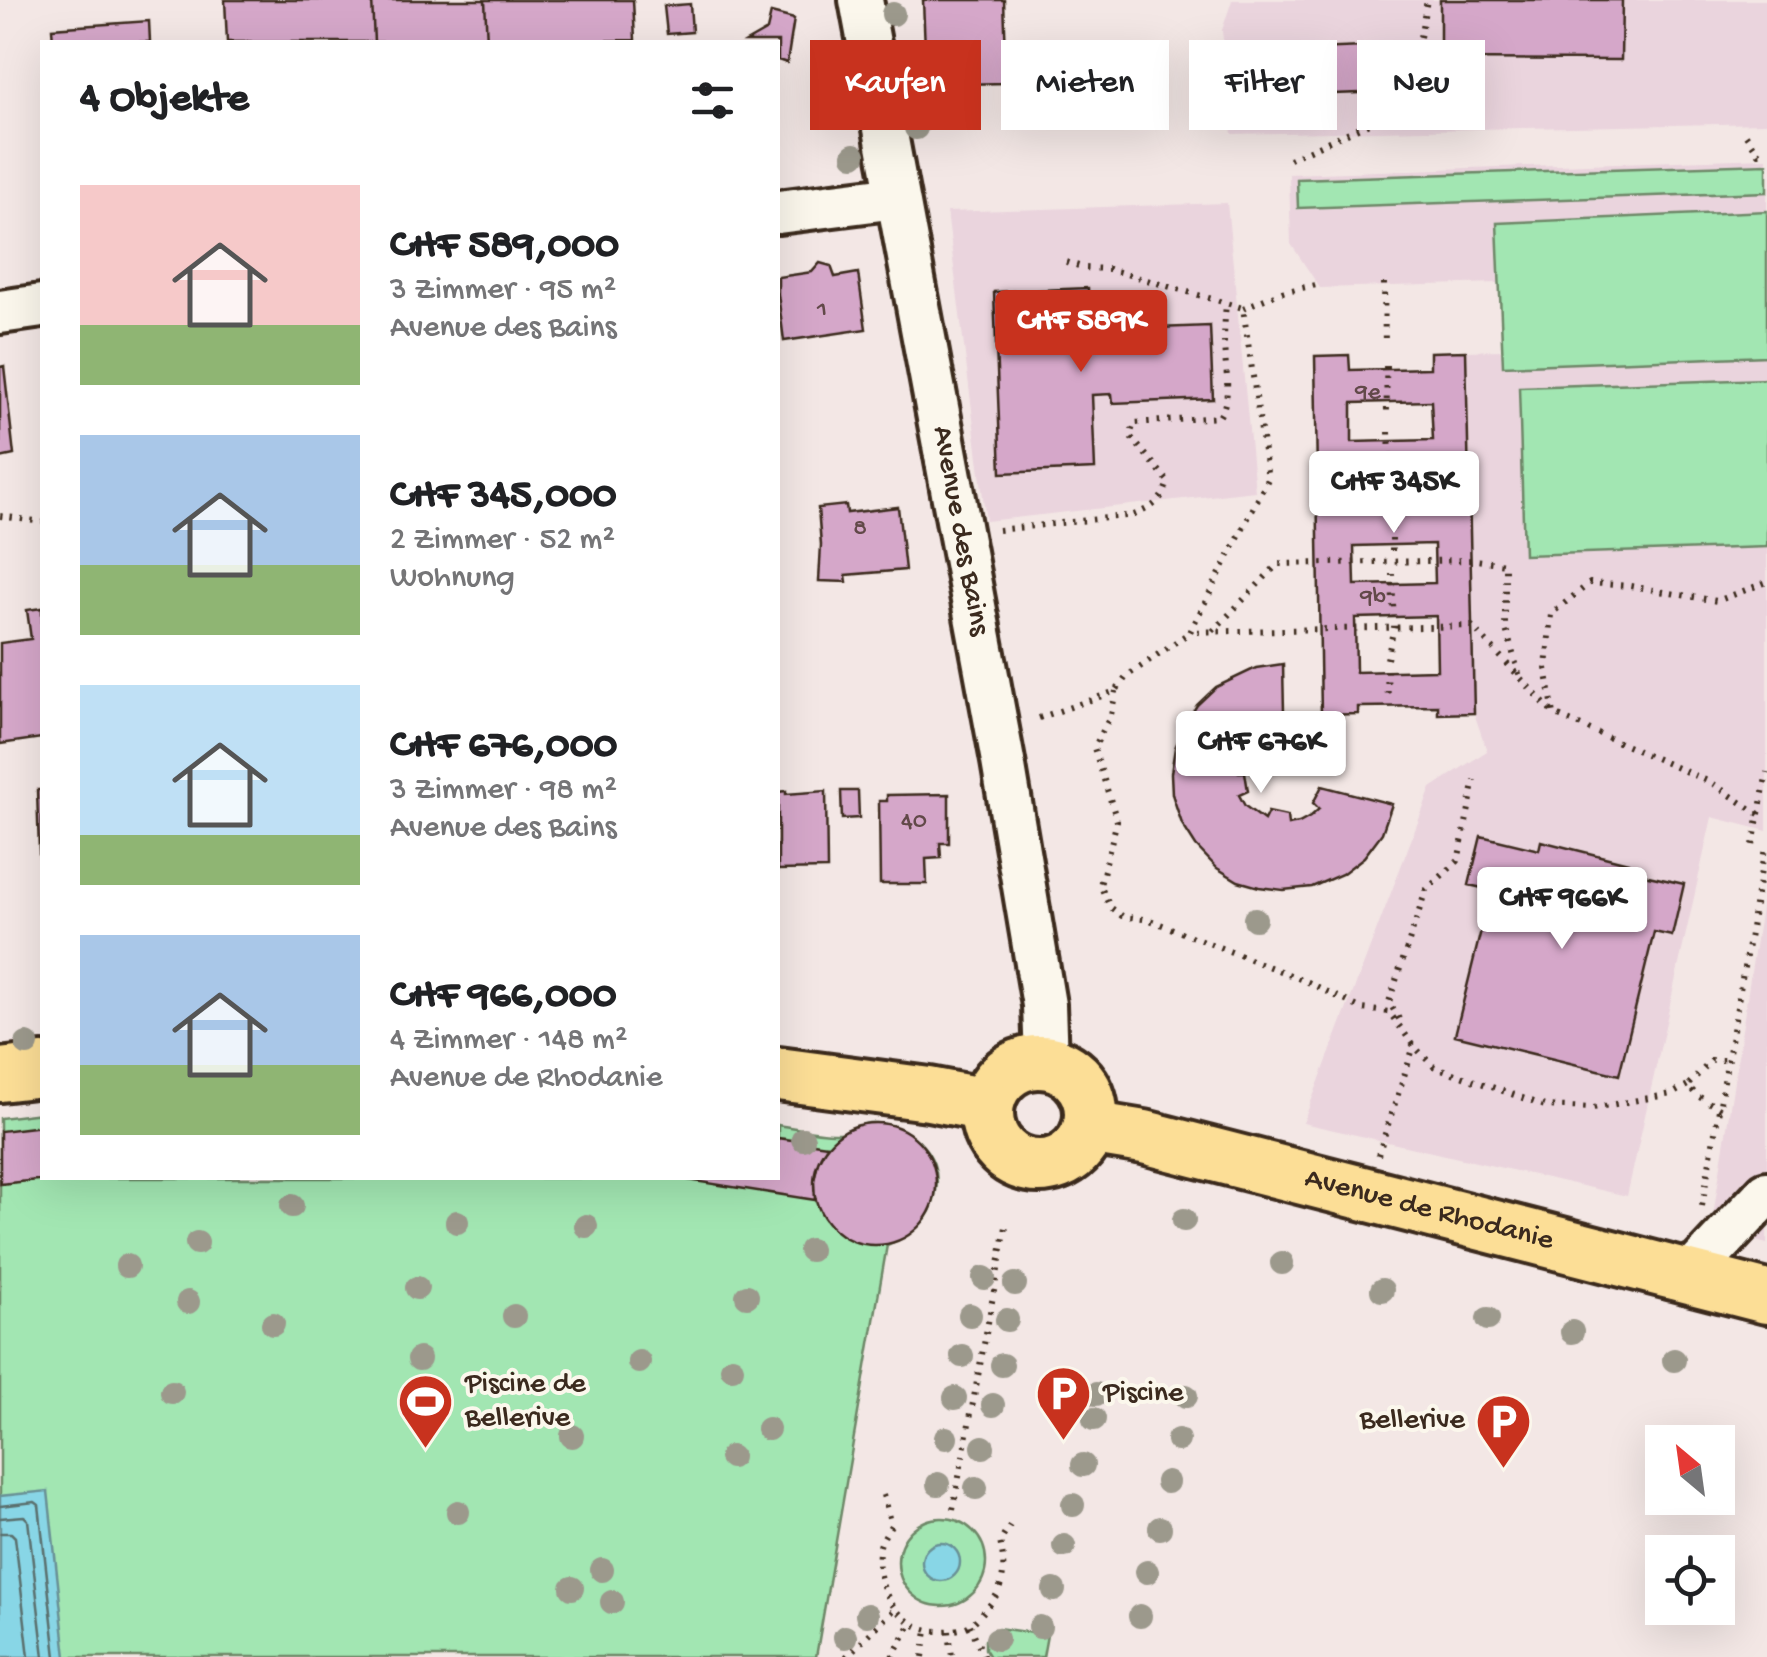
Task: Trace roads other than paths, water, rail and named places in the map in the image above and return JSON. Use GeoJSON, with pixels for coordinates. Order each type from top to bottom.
{"type":"FeatureCollection","features":[{"type":"Feature","properties":{"kind":"main road"},"geometry":{"type":"LineString","coordinates":[[1030,1062],[1046,1062],[1063,1067],[1087,1092],[1092,1110],[1089,1128],[1071,1156],[1040,1166],[1024,1164],[1010,1158],[990,1135],[987,1105],[1001,1076],[1030,1062]]}},
{"type":"Feature","properties":{"kind":"main road"},"geometry":{"type":"LineString","coordinates":[[0,1075],[40,1070]]}},
{"type":"Feature","properties":{"kind":"main road"},"geometry":{"type":"LineString","coordinates":[[780,1074],[987,1105]]}},
{"type":"Feature","properties":{"kind":"main road","name":"Avenue de Rhodanie"},"geometry":{"type":"LineString","coordinates":[[1089,1128],[1144,1138],[1767,1297]]}},
{"type":"Feature","properties":{"kind":"street","name":"Avenue des Bains"},"geometry":{"type":"LineString","coordinates":[[860,0],[1003,762],[1044,1005],[1046,1062]]}},
{"type":"Feature","properties":{"kind":"street"},"geometry":{"type":"LineString","coordinates":[[780,212],[897,197]]}},
{"type":"Feature","properties":{"kind":"street"},"geometry":{"type":"LineString","coordinates":[[0,312],[40,306]]}},
{"type":"Feature","properties":{"kind":"street"},"geometry":{"type":"LineString","coordinates":[[1688,1277],[1767,1193]]}},
{"type":"Feature","properties":{"kind":"water"},"geometry":{"type":"Polygon","coordinates":[[[48,1491],[66,1657],[0,1657],[0,1496],[48,1491]]]}},
{"type":"Feature","properties":{"kind":"water"},"geometry":{"type":"Polygon","coordinates":[[[941,1543],[954,1549],[960,1562],[954,1575],[941,1581],[928,1575],[922,1562],[928,1549],[941,1543]]]}},
{"type":"Feature","properties":{"kind":"place","name":"Piscine"},"geometry":{"type":"Point","coordinates":[1064,1443]}},
{"type":"Feature","properties":{"kind":"place","name":"Piscine de Bellerive"},"geometry":{"type":"Point","coordinates":[426,1451]}},
{"type":"Feature","properties":{"kind":"place","name":"Bellerive"},"geometry":{"type":"Point","coordinates":[1504,1470]}}]}
